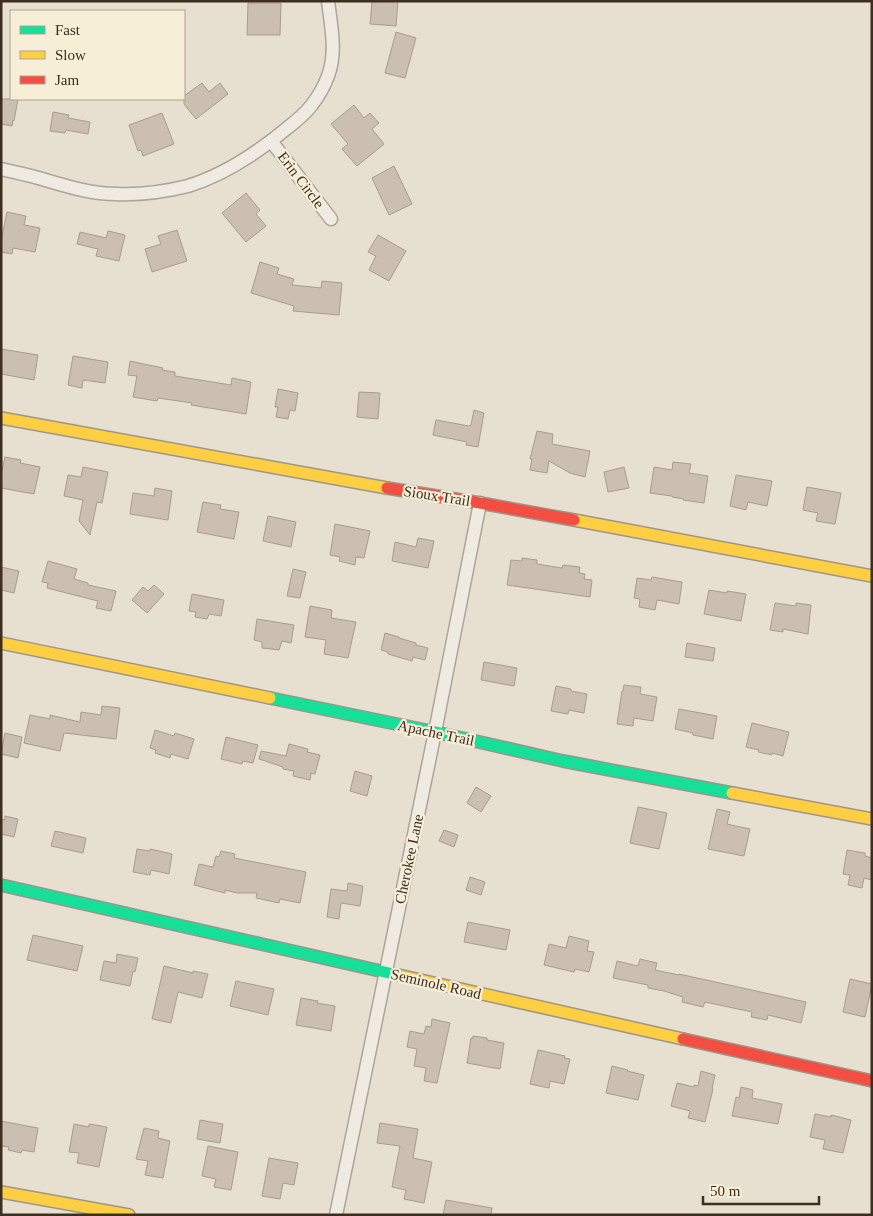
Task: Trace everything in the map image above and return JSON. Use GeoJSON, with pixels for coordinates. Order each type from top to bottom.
{"type":"FeatureCollection","features":[{"type":"Feature","properties":{"kind":"street"},"geometry":{"type":"LineString","coordinates":[[1,169],[94,192],[113,194],[152,193],[171,190],[208,179],[271,141],[310,107],[322,90],[332,64],[333,44],[328,1]]}},
{"type":"Feature","properties":{"kind":"street","name":"Erin Circle"},"geometry":{"type":"LineString","coordinates":[[271,141],[331,219]]}},
{"type":"Feature","properties":{"kind":"street","name":"Sioux Trail"},"geometry":{"type":"LineString","coordinates":[[1,418],[330,478],[480,503],[872,576]]}},
{"type":"Feature","properties":{"kind":"street","name":"Cherokee Lane"},"geometry":{"type":"LineString","coordinates":[[336,1215],[480,503]]}},
{"type":"Feature","properties":{"kind":"street","name":"Apache Trail"},"geometry":{"type":"LineString","coordinates":[[1,643],[435,732],[563,761],[872,819]]}},
{"type":"Feature","properties":{"kind":"street","name":"Seminole Road"},"geometry":{"type":"LineString","coordinates":[[1,885],[872,1081]]}},
{"type":"Feature","properties":{"kind":"street"},"geometry":{"type":"LineString","coordinates":[[1,1192],[129,1215]]}},
{"type":"Feature","properties":{"kind":"building"},"geometry":{"type":"Polygon","coordinates":[[[372,1],[398,1],[396,26],[370,24],[372,1]]]}},
{"type":"Feature","properties":{"kind":"building"},"geometry":{"type":"Polygon","coordinates":[[[248,3],[281,3],[280,35],[247,35],[248,3]]]}},
{"type":"Feature","properties":{"kind":"building"},"geometry":{"type":"Polygon","coordinates":[[[396,32],[416,38],[405,78],[385,73],[396,32]]]}},
{"type":"Feature","properties":{"kind":"building"},"geometry":{"type":"Polygon","coordinates":[[[202,83],[209,92],[220,83],[228,94],[196,119],[184,104],[185,95],[202,83]]]}},
{"type":"Feature","properties":{"kind":"building"},"geometry":{"type":"Polygon","coordinates":[[[1,99],[18,100],[12,126],[1,124],[1,99]]]}},
{"type":"Feature","properties":{"kind":"building"},"geometry":{"type":"Polygon","coordinates":[[[354,105],[364,118],[370,113],[379,123],[372,129],[384,144],[357,166],[342,149],[348,144],[331,124],[354,105]]]}},
{"type":"Feature","properties":{"kind":"building"},"geometry":{"type":"Polygon","coordinates":[[[53,112],[69,115],[68,118],[90,122],[88,134],[66,130],[65,133],[50,131],[53,112]]]}},
{"type":"Feature","properties":{"kind":"building"},"geometry":{"type":"Polygon","coordinates":[[[162,113],[174,144],[143,156],[141,150],[138,151],[129,125],[162,113]]]}},
{"type":"Feature","properties":{"kind":"building"},"geometry":{"type":"Polygon","coordinates":[[[394,166],[412,204],[389,215],[372,178],[394,166]]]}},
{"type":"Feature","properties":{"kind":"building"},"geometry":{"type":"Polygon","coordinates":[[[246,193],[260,210],[256,214],[266,226],[246,242],[222,213],[246,193]]]}},
{"type":"Feature","properties":{"kind":"building"},"geometry":{"type":"Polygon","coordinates":[[[7,212],[26,216],[24,225],[40,228],[35,252],[13,248],[12,254],[1,252],[1,241],[7,212]]]}},
{"type":"Feature","properties":{"kind":"building"},"geometry":{"type":"Polygon","coordinates":[[[177,230],[187,261],[152,272],[145,249],[161,244],[158,236],[177,230]]]}},
{"type":"Feature","properties":{"kind":"building"},"geometry":{"type":"Polygon","coordinates":[[[108,231],[125,235],[119,261],[96,256],[98,249],[77,244],[80,232],[106,238],[108,231]]]}},
{"type":"Feature","properties":{"kind":"building"},"geometry":{"type":"Polygon","coordinates":[[[378,235],[406,251],[389,281],[369,270],[376,256],[368,252],[378,235]]]}},
{"type":"Feature","properties":{"kind":"building"},"geometry":{"type":"Polygon","coordinates":[[[260,262],[279,268],[277,274],[294,279],[292,285],[321,288],[322,281],[342,283],[339,315],[293,311],[294,306],[251,293],[260,262]]]}},
{"type":"Feature","properties":{"kind":"building"},"geometry":{"type":"Polygon","coordinates":[[[1,349],[38,355],[34,380],[1,374],[1,349]]]}},
{"type":"Feature","properties":{"kind":"building"},"geometry":{"type":"Polygon","coordinates":[[[73,356],[108,362],[105,383],[83,380],[82,388],[68,385],[73,356]]]}},
{"type":"Feature","properties":{"kind":"building"},"geometry":{"type":"Polygon","coordinates":[[[130,361],[175,372],[175,376],[231,385],[232,378],[251,382],[246,414],[191,405],[192,403],[158,398],[157,401],[133,397],[137,376],[128,375],[130,361]]]}},
{"type":"Feature","properties":{"kind":"building"},"geometry":{"type":"Polygon","coordinates":[[[278,389],[298,393],[295,411],[290,410],[288,419],[276,417],[278,407],[275,407],[278,389]]]}},
{"type":"Feature","properties":{"kind":"building"},"geometry":{"type":"Polygon","coordinates":[[[359,392],[380,393],[378,419],[357,417],[359,392]]]}},
{"type":"Feature","properties":{"kind":"building"},"geometry":{"type":"Polygon","coordinates":[[[474,410],[484,413],[478,447],[466,445],[467,442],[433,435],[436,420],[471,425],[474,410]]]}},
{"type":"Feature","properties":{"kind":"building"},"geometry":{"type":"Polygon","coordinates":[[[537,431],[553,434],[552,444],[590,451],[585,477],[570,473],[549,461],[547,473],[530,470],[532,459],[530,459],[537,431]]]}},
{"type":"Feature","properties":{"kind":"building"},"geometry":{"type":"Polygon","coordinates":[[[5,457],[21,460],[20,463],[40,467],[34,494],[1,488],[1,474],[5,457]]]}},
{"type":"Feature","properties":{"kind":"building"},"geometry":{"type":"Polygon","coordinates":[[[673,462],[691,464],[689,473],[708,476],[704,503],[650,493],[654,467],[672,470],[673,462]]]}},
{"type":"Feature","properties":{"kind":"building"},"geometry":{"type":"Polygon","coordinates":[[[83,467],[108,472],[102,503],[97,502],[90,535],[79,521],[83,500],[64,496],[68,475],[81,477],[83,467]]]}},
{"type":"Feature","properties":{"kind":"building"},"geometry":{"type":"Polygon","coordinates":[[[624,467],[629,488],[608,492],[604,472],[624,467]]]}},
{"type":"Feature","properties":{"kind":"building"},"geometry":{"type":"Polygon","coordinates":[[[736,475],[772,481],[767,506],[748,502],[746,510],[730,506],[736,475]]]}},
{"type":"Feature","properties":{"kind":"building"},"geometry":{"type":"Polygon","coordinates":[[[807,487],[841,493],[835,524],[816,521],[818,513],[803,510],[807,487]]]}},
{"type":"Feature","properties":{"kind":"building"},"geometry":{"type":"Polygon","coordinates":[[[155,488],[172,491],[168,520],[130,514],[133,493],[154,496],[155,488]]]}},
{"type":"Feature","properties":{"kind":"building"},"geometry":{"type":"Polygon","coordinates":[[[203,502],[221,505],[220,509],[239,512],[234,539],[197,532],[203,502]]]}},
{"type":"Feature","properties":{"kind":"building"},"geometry":{"type":"Polygon","coordinates":[[[268,516],[296,522],[291,547],[263,541],[268,516]]]}},
{"type":"Feature","properties":{"kind":"building"},"geometry":{"type":"Polygon","coordinates":[[[335,524],[370,531],[364,558],[356,557],[355,565],[339,561],[340,557],[330,555],[335,524]]]}},
{"type":"Feature","properties":{"kind":"building"},"geometry":{"type":"Polygon","coordinates":[[[418,538],[434,541],[428,568],[392,561],[395,542],[416,547],[418,538]]]}},
{"type":"Feature","properties":{"kind":"building"},"geometry":{"type":"Polygon","coordinates":[[[522,558],[537,560],[537,564],[562,568],[563,565],[580,567],[579,573],[585,574],[584,579],[592,580],[590,597],[507,585],[511,560],[522,561],[522,558]]]}},
{"type":"Feature","properties":{"kind":"building"},"geometry":{"type":"Polygon","coordinates":[[[48,561],[77,569],[74,579],[88,583],[88,585],[116,591],[111,611],[96,608],[98,601],[47,588],[48,583],[42,582],[48,561]]]}},
{"type":"Feature","properties":{"kind":"building"},"geometry":{"type":"Polygon","coordinates":[[[1,567],[19,571],[14,593],[1,590],[1,567]]]}},
{"type":"Feature","properties":{"kind":"building"},"geometry":{"type":"Polygon","coordinates":[[[293,569],[306,572],[300,598],[287,596],[293,569]]]}},
{"type":"Feature","properties":{"kind":"building"},"geometry":{"type":"Polygon","coordinates":[[[652,577],[682,582],[679,604],[657,600],[655,610],[639,607],[640,599],[634,598],[637,578],[651,580],[652,577]]]}},
{"type":"Feature","properties":{"kind":"building"},"geometry":{"type":"Polygon","coordinates":[[[154,585],[164,594],[147,613],[132,600],[143,587],[148,591],[154,585]]]}},
{"type":"Feature","properties":{"kind":"building"},"geometry":{"type":"Polygon","coordinates":[[[709,590],[746,594],[741,621],[704,614],[709,590]]]}},
{"type":"Feature","properties":{"kind":"building"},"geometry":{"type":"Polygon","coordinates":[[[192,594],[224,600],[221,616],[209,614],[207,619],[195,617],[196,612],[189,611],[192,594]]]}},
{"type":"Feature","properties":{"kind":"building"},"geometry":{"type":"Polygon","coordinates":[[[775,603],[796,606],[796,603],[811,605],[808,634],[783,629],[783,632],[770,630],[775,603]]]}},
{"type":"Feature","properties":{"kind":"building"},"geometry":{"type":"Polygon","coordinates":[[[310,606],[332,610],[331,618],[356,622],[348,658],[324,654],[326,640],[305,637],[310,606]]]}},
{"type":"Feature","properties":{"kind":"building"},"geometry":{"type":"Polygon","coordinates":[[[257,619],[294,625],[291,643],[282,641],[279,650],[262,648],[262,642],[254,640],[257,619]]]}},
{"type":"Feature","properties":{"kind":"building"},"geometry":{"type":"Polygon","coordinates":[[[385,633],[428,648],[425,660],[413,657],[412,661],[381,650],[385,633]]]}},
{"type":"Feature","properties":{"kind":"building"},"geometry":{"type":"Polygon","coordinates":[[[687,643],[715,648],[713,661],[685,657],[687,643]]]}},
{"type":"Feature","properties":{"kind":"building"},"geometry":{"type":"Polygon","coordinates":[[[484,662],[517,668],[514,686],[481,680],[484,662]]]}},
{"type":"Feature","properties":{"kind":"building"},"geometry":{"type":"Polygon","coordinates":[[[624,685],[641,687],[640,694],[657,697],[653,721],[634,718],[633,726],[617,724],[624,685]]]}},
{"type":"Feature","properties":{"kind":"building"},"geometry":{"type":"Polygon","coordinates":[[[556,686],[587,694],[584,713],[569,710],[568,714],[551,711],[556,686]]]}},
{"type":"Feature","properties":{"kind":"building"},"geometry":{"type":"Polygon","coordinates":[[[102,706],[120,708],[116,739],[64,733],[60,751],[24,743],[30,715],[50,719],[50,715],[80,722],[81,712],[101,715],[102,706]]]}},
{"type":"Feature","properties":{"kind":"building"},"geometry":{"type":"Polygon","coordinates":[[[679,709],[717,716],[713,739],[675,729],[679,709]]]}},
{"type":"Feature","properties":{"kind":"building"},"geometry":{"type":"Polygon","coordinates":[[[752,723],[789,732],[783,756],[758,752],[759,750],[746,747],[752,723]]]}},
{"type":"Feature","properties":{"kind":"building"},"geometry":{"type":"Polygon","coordinates":[[[155,730],[174,736],[175,733],[194,739],[188,759],[171,754],[170,758],[155,753],[156,750],[150,748],[155,730]]]}},
{"type":"Feature","properties":{"kind":"building"},"geometry":{"type":"Polygon","coordinates":[[[5,733],[22,737],[18,758],[1,754],[5,733]]]}},
{"type":"Feature","properties":{"kind":"building"},"geometry":{"type":"Polygon","coordinates":[[[226,737],[258,745],[253,763],[243,761],[242,764],[221,759],[226,737]]]}},
{"type":"Feature","properties":{"kind":"building"},"geometry":{"type":"Polygon","coordinates":[[[289,744],[308,749],[307,752],[320,755],[315,774],[311,773],[310,780],[293,776],[294,771],[283,769],[283,767],[259,759],[261,751],[286,756],[289,744]]]}},
{"type":"Feature","properties":{"kind":"building"},"geometry":{"type":"Polygon","coordinates":[[[355,771],[372,776],[367,796],[350,791],[355,771]]]}},
{"type":"Feature","properties":{"kind":"building"},"geometry":{"type":"Polygon","coordinates":[[[476,787],[491,796],[481,812],[467,803],[476,787]]]}},
{"type":"Feature","properties":{"kind":"building"},"geometry":{"type":"Polygon","coordinates":[[[638,807],[667,813],[659,849],[630,843],[638,807]]]}},
{"type":"Feature","properties":{"kind":"building"},"geometry":{"type":"Polygon","coordinates":[[[717,809],[730,812],[727,824],[750,829],[744,856],[708,849],[717,809]]]}},
{"type":"Feature","properties":{"kind":"building"},"geometry":{"type":"Polygon","coordinates":[[[5,816],[18,819],[14,837],[1,834],[1,819],[5,820],[5,816]]]}},
{"type":"Feature","properties":{"kind":"building"},"geometry":{"type":"Polygon","coordinates":[[[444,830],[458,835],[454,847],[439,841],[444,830]]]}},
{"type":"Feature","properties":{"kind":"building"},"geometry":{"type":"Polygon","coordinates":[[[55,831],[86,838],[83,853],[51,846],[55,831]]]}},
{"type":"Feature","properties":{"kind":"building"},"geometry":{"type":"Polygon","coordinates":[[[137,849],[150,851],[150,849],[172,854],[169,874],[151,870],[150,875],[133,872],[137,849]]]}},
{"type":"Feature","properties":{"kind":"building"},"geometry":{"type":"Polygon","coordinates":[[[847,850],[865,853],[865,856],[872,858],[872,880],[864,878],[862,888],[848,885],[850,875],[843,874],[847,850]]]}},
{"type":"Feature","properties":{"kind":"building"},"geometry":{"type":"Polygon","coordinates":[[[221,851],[235,854],[234,858],[306,872],[300,903],[280,899],[279,903],[256,898],[257,893],[237,893],[225,890],[225,893],[194,885],[199,864],[213,867],[216,856],[219,857],[221,851]]]}},
{"type":"Feature","properties":{"kind":"building"},"geometry":{"type":"Polygon","coordinates":[[[470,877],[485,882],[481,895],[466,890],[470,877]]]}},
{"type":"Feature","properties":{"kind":"building"},"geometry":{"type":"Polygon","coordinates":[[[348,883],[363,886],[360,906],[341,903],[339,919],[327,917],[331,889],[347,891],[348,883]]]}},
{"type":"Feature","properties":{"kind":"building"},"geometry":{"type":"Polygon","coordinates":[[[468,922],[510,930],[506,950],[464,942],[468,922]]]}},
{"type":"Feature","properties":{"kind":"building"},"geometry":{"type":"Polygon","coordinates":[[[33,935],[83,946],[77,971],[27,960],[33,935]]]}},
{"type":"Feature","properties":{"kind":"building"},"geometry":{"type":"Polygon","coordinates":[[[569,936],[589,941],[587,951],[594,952],[589,972],[575,969],[574,972],[544,965],[549,944],[566,948],[569,936]]]}},
{"type":"Feature","properties":{"kind":"building"},"geometry":{"type":"Polygon","coordinates":[[[117,954],[138,958],[130,986],[100,980],[104,961],[116,963],[117,954]]]}},
{"type":"Feature","properties":{"kind":"building"},"geometry":{"type":"Polygon","coordinates":[[[640,959],[657,963],[655,970],[806,1002],[801,1023],[768,1015],[767,1020],[751,1017],[752,1012],[705,1002],[703,1007],[682,1002],[683,997],[648,988],[648,985],[613,978],[617,961],[638,966],[640,959]]]}},
{"type":"Feature","properties":{"kind":"building"},"geometry":{"type":"Polygon","coordinates":[[[164,966],[193,973],[193,971],[208,974],[202,998],[178,992],[171,1023],[152,1019],[164,966]]]}},
{"type":"Feature","properties":{"kind":"building"},"geometry":{"type":"Polygon","coordinates":[[[850,979],[872,984],[865,1017],[843,1012],[850,979]]]}},
{"type":"Feature","properties":{"kind":"building"},"geometry":{"type":"Polygon","coordinates":[[[236,981],[274,989],[268,1015],[230,1006],[236,981]]]}},
{"type":"Feature","properties":{"kind":"building"},"geometry":{"type":"Polygon","coordinates":[[[301,998],[335,1006],[331,1031],[296,1025],[301,998]]]}},
{"type":"Feature","properties":{"kind":"building"},"geometry":{"type":"Polygon","coordinates":[[[432,1019],[450,1023],[437,1083],[424,1081],[426,1068],[414,1066],[417,1049],[407,1047],[410,1031],[424,1034],[426,1026],[431,1027],[432,1019]]]}},
{"type":"Feature","properties":{"kind":"building"},"geometry":{"type":"Polygon","coordinates":[[[473,1036],[504,1043],[500,1069],[467,1063],[471,1038],[473,1036]]]}},
{"type":"Feature","properties":{"kind":"building"},"geometry":{"type":"Polygon","coordinates":[[[538,1050],[565,1056],[564,1058],[570,1059],[564,1084],[550,1081],[549,1088],[530,1084],[538,1050]]]}},
{"type":"Feature","properties":{"kind":"building"},"geometry":{"type":"Polygon","coordinates":[[[612,1066],[644,1075],[638,1100],[606,1093],[612,1066]]]}},
{"type":"Feature","properties":{"kind":"building"},"geometry":{"type":"Polygon","coordinates":[[[701,1071],[715,1075],[705,1122],[688,1118],[690,1111],[671,1106],[677,1083],[694,1087],[694,1085],[698,1086],[701,1071]]]}},
{"type":"Feature","properties":{"kind":"building"},"geometry":{"type":"Polygon","coordinates":[[[741,1087],[753,1090],[752,1098],[782,1104],[778,1124],[732,1116],[736,1097],[739,1098],[741,1087]]]}},
{"type":"Feature","properties":{"kind":"building"},"geometry":{"type":"Polygon","coordinates":[[[815,1114],[831,1117],[831,1115],[851,1120],[843,1153],[823,1149],[825,1140],[810,1137],[815,1114]]]}},
{"type":"Feature","properties":{"kind":"building"},"geometry":{"type":"Polygon","coordinates":[[[200,1120],[223,1124],[220,1143],[197,1139],[200,1120]]]}},
{"type":"Feature","properties":{"kind":"building"},"geometry":{"type":"Polygon","coordinates":[[[1,1121],[38,1128],[34,1152],[22,1150],[21,1153],[8,1150],[9,1147],[1,1146],[1,1121]]]}},
{"type":"Feature","properties":{"kind":"building"},"geometry":{"type":"Polygon","coordinates":[[[380,1123],[418,1129],[413,1158],[432,1162],[424,1203],[404,1199],[406,1190],[392,1187],[400,1146],[377,1143],[380,1123]]]}},
{"type":"Feature","properties":{"kind":"building"},"geometry":{"type":"Polygon","coordinates":[[[74,1124],[89,1127],[89,1124],[107,1127],[99,1167],[77,1163],[79,1153],[69,1152],[74,1124]]]}},
{"type":"Feature","properties":{"kind":"building"},"geometry":{"type":"Polygon","coordinates":[[[144,1128],[159,1131],[158,1138],[170,1141],[163,1178],[145,1175],[148,1161],[136,1159],[144,1128]]]}},
{"type":"Feature","properties":{"kind":"building"},"geometry":{"type":"Polygon","coordinates":[[[208,1146],[238,1152],[231,1190],[214,1187],[216,1179],[202,1176],[208,1146]]]}},
{"type":"Feature","properties":{"kind":"building"},"geometry":{"type":"Polygon","coordinates":[[[269,1158],[298,1163],[294,1185],[283,1183],[280,1199],[262,1196],[269,1158]]]}},
{"type":"Feature","properties":{"kind":"building"},"geometry":{"type":"Polygon","coordinates":[[[446,1200],[492,1208],[491,1215],[443,1215],[446,1200]]]}},
{"type":"Feature","properties":{"kind":"traffic: fast"},"geometry":{"type":"LineString","coordinates":[[270,698],[563,761],[732,793]]}},
{"type":"Feature","properties":{"kind":"traffic: fast"},"geometry":{"type":"LineString","coordinates":[[1,885],[398,975]]}},
{"type":"Feature","properties":{"kind":"traffic: slow"},"geometry":{"type":"LineString","coordinates":[[1,418],[387,488]]}},
{"type":"Feature","properties":{"kind":"traffic: slow"},"geometry":{"type":"LineString","coordinates":[[574,520],[872,576]]}},
{"type":"Feature","properties":{"kind":"traffic: slow"},"geometry":{"type":"LineString","coordinates":[[1,643],[270,698]]}},
{"type":"Feature","properties":{"kind":"traffic: slow"},"geometry":{"type":"LineString","coordinates":[[732,793],[872,819]]}},
{"type":"Feature","properties":{"kind":"traffic: slow"},"geometry":{"type":"LineString","coordinates":[[398,975],[683,1039]]}},
{"type":"Feature","properties":{"kind":"traffic: slow"},"geometry":{"type":"LineString","coordinates":[[1,1192],[129,1215]]}},
{"type":"Feature","properties":{"kind":"traffic: jam"},"geometry":{"type":"LineString","coordinates":[[387,488],[574,520]]}},
{"type":"Feature","properties":{"kind":"traffic: jam"},"geometry":{"type":"LineString","coordinates":[[683,1039],[872,1081]]}}]}
